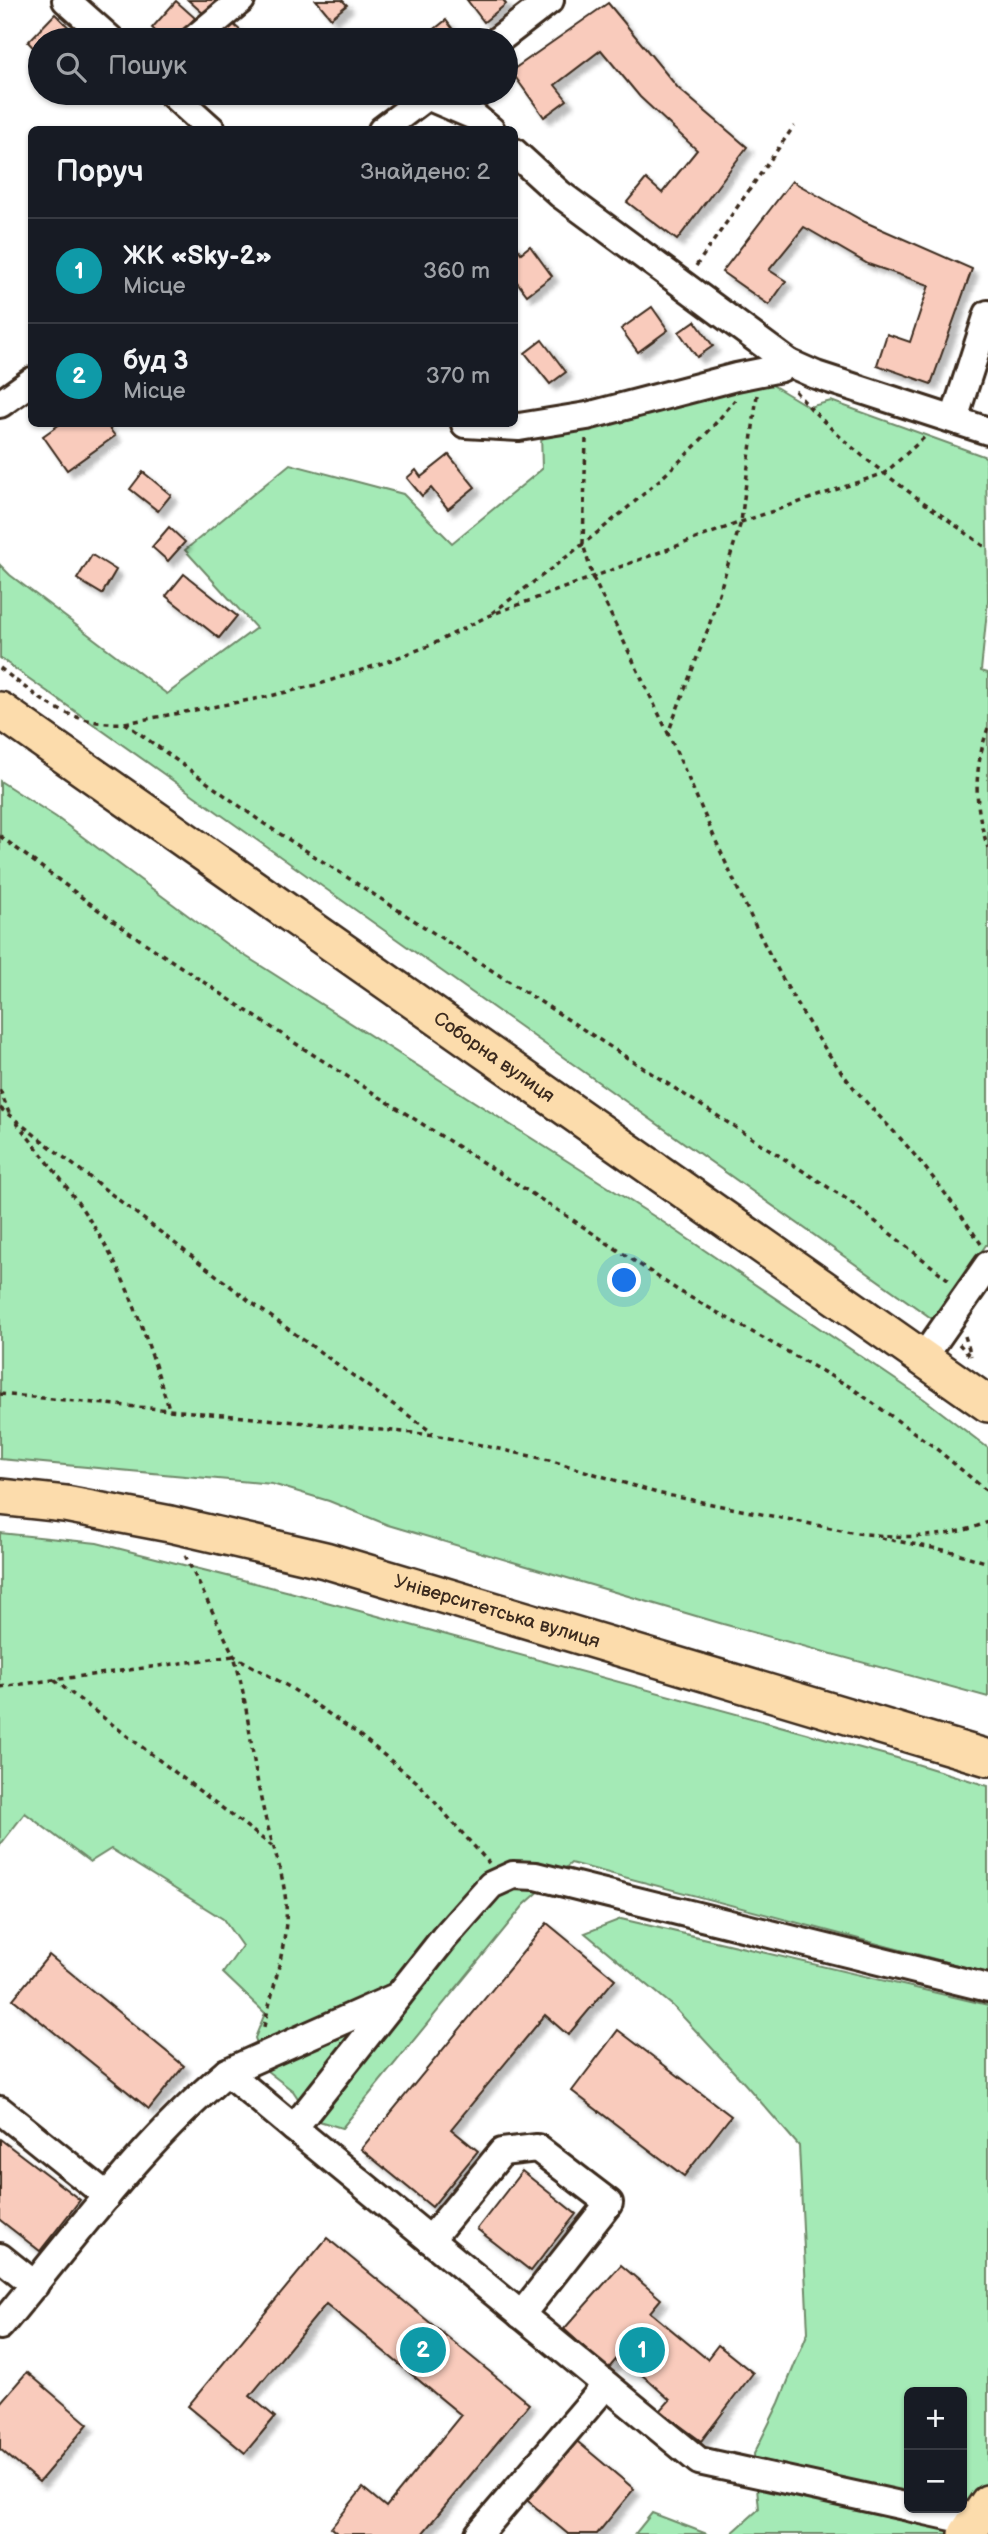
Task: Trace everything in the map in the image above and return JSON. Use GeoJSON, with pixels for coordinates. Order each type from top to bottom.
{"type":"FeatureCollection","features":[{"type":"Feature","properties":{"kind":"main road","name":"Соборна вулиця"},"geometry":{"type":"LineString","coordinates":[[0,710],[988,1404]]}},
{"type":"Feature","properties":{"kind":"main road","name":"Університетська вулиця"},"geometry":{"type":"LineString","coordinates":[[0,1497],[65,1504],[170,1524],[325,1560],[988,1758]]}},
{"type":"Feature","properties":{"kind":"street"},"geometry":{"type":"LineString","coordinates":[[65,0],[97,28]]}},
{"type":"Feature","properties":{"kind":"street"},"geometry":{"type":"LineString","coordinates":[[207,28],[241,0]]}},
{"type":"Feature","properties":{"kind":"street"},"geometry":{"type":"LineString","coordinates":[[514,28],[550,0]]}},
{"type":"Feature","properties":{"kind":"street"},"geometry":{"type":"LineString","coordinates":[[184,105],[208,126]]}},
{"type":"Feature","properties":{"kind":"street"},"geometry":{"type":"LineString","coordinates":[[387,126],[415,105]]}},
{"type":"Feature","properties":{"kind":"street"},"geometry":{"type":"LineString","coordinates":[[452,105],[474,116],[486,126]]}},
{"type":"Feature","properties":{"kind":"street"},"geometry":{"type":"LineString","coordinates":[[518,156],[560,194],[682,285],[777,368]]}},
{"type":"Feature","properties":{"kind":"street"},"geometry":{"type":"LineString","coordinates":[[951,418],[988,314]]}},
{"type":"Feature","properties":{"kind":"street"},"geometry":{"type":"LineString","coordinates":[[518,427],[587,416],[777,368],[816,375],[988,431]]}},
{"type":"Feature","properties":{"kind":"street"},"geometry":{"type":"LineString","coordinates":[[0,404],[28,384]]}},
{"type":"Feature","properties":{"kind":"street"},"geometry":{"type":"LineString","coordinates":[[923,1359],[967,1295],[985,1255]]}},
{"type":"Feature","properties":{"kind":"street"},"geometry":{"type":"LineString","coordinates":[[294,2128],[468,1909],[491,1885],[501,1878],[513,1875],[536,1876],[988,1989]]}},
{"type":"Feature","properties":{"kind":"street"},"geometry":{"type":"LineString","coordinates":[[0,2326],[107,2196],[195,2098],[227,2072],[400,1994]]}},
{"type":"Feature","properties":{"kind":"street"},"geometry":{"type":"LineString","coordinates":[[227,2072],[699,2461],[904,2505]]}},
{"type":"Feature","properties":{"kind":"street"},"geometry":{"type":"LineString","coordinates":[[0,2110],[107,2196]]}},
{"type":"Feature","properties":{"kind":"street"},"geometry":{"type":"LineString","coordinates":[[430,2240],[502,2152],[537,2148],[609,2203],[521,2315]]}},
{"type":"Feature","properties":{"kind":"street"},"geometry":{"type":"LineString","coordinates":[[0,2257],[34,2285]]}},
{"type":"Feature","properties":{"kind":"street"},"geometry":{"type":"LineString","coordinates":[[479,2534],[606,2385]]}},
{"type":"Feature","properties":{"kind":"street"},"geometry":{"type":"LineString","coordinates":[[932,2513],[973,2525]]}},
{"type":"Feature","properties":{"kind":"path"},"geometry":{"type":"LineString","coordinates":[[682,285],[793,125]]}},
{"type":"Feature","properties":{"kind":"path"},"geometry":{"type":"LineString","coordinates":[[777,368],[814,411],[885,473],[988,550]]}},
{"type":"Feature","properties":{"kind":"path"},"geometry":{"type":"LineString","coordinates":[[668,733],[708,629],[741,522],[777,368]]}},
{"type":"Feature","properties":{"kind":"path"},"geometry":{"type":"LineString","coordinates":[[488,616],[650,489],[777,368]]}},
{"type":"Feature","properties":{"kind":"path"},"geometry":{"type":"LineString","coordinates":[[587,416],[583,544],[593,578],[668,733],[762,939],[799,1007],[840,1071],[955,1205],[985,1255]]}},
{"type":"Feature","properties":{"kind":"path"},"geometry":{"type":"LineString","coordinates":[[0,668],[62,713],[99,723],[125,723],[266,697],[320,684],[431,645],[488,616],[741,522],[885,473],[951,418]]}},
{"type":"Feature","properties":{"kind":"path"},"geometry":{"type":"LineString","coordinates":[[125,723],[263,823],[836,1193],[967,1295]]}},
{"type":"Feature","properties":{"kind":"path"},"geometry":{"type":"LineString","coordinates":[[988,728],[979,759],[976,786],[978,818],[988,848]]}},
{"type":"Feature","properties":{"kind":"path"},"geometry":{"type":"LineString","coordinates":[[0,836],[124,929],[298,1045],[567,1216],[679,1291],[852,1388],[933,1446],[988,1492]]}},
{"type":"Feature","properties":{"kind":"path"},"geometry":{"type":"LineString","coordinates":[[0,1090],[10,1115],[91,1223],[122,1278],[170,1411]]}},
{"type":"Feature","properties":{"kind":"path"},"geometry":{"type":"LineString","coordinates":[[0,1108],[252,1303],[435,1434]]}},
{"type":"Feature","properties":{"kind":"path"},"geometry":{"type":"LineString","coordinates":[[965,1336],[972,1358]]}},
{"type":"Feature","properties":{"kind":"path"},"geometry":{"type":"LineString","coordinates":[[0,1394],[435,1434],[549,1460],[657,1493],[954,1552],[988,1563]]}},
{"type":"Feature","properties":{"kind":"path"},"geometry":{"type":"LineString","coordinates":[[856,1533],[887,1537],[938,1536],[988,1522]]}},
{"type":"Feature","properties":{"kind":"path"},"geometry":{"type":"LineString","coordinates":[[170,1524],[234,1656],[252,1754],[285,1889],[286,1922],[280,1965],[258,2057]]}},
{"type":"Feature","properties":{"kind":"path"},"geometry":{"type":"LineString","coordinates":[[0,1687],[234,1656],[325,1710],[417,1782],[501,1878]]}},
{"type":"Feature","properties":{"kind":"path"},"geometry":{"type":"LineString","coordinates":[[54,1680],[273,1847]]}},
{"type":"Feature","properties":{"kind":"green space"},"geometry":{"type":"Polygon","coordinates":[[[769,383],[809,407],[831,401],[986,457],[988,600],[981,671],[988,673],[988,1245],[934,1320],[0,658],[0,565],[167,694],[256,628],[185,550],[290,464],[403,494],[452,543],[542,469],[541,433],[769,383]]]}},
{"type":"Feature","properties":{"kind":"green space"},"geometry":{"type":"Polygon","coordinates":[[[0,781],[56,817],[225,943],[663,1222],[924,1399],[988,1448],[988,1697],[723,1624],[388,1525],[329,1501],[272,1484],[0,1459],[0,781]]]}},
{"type":"Feature","properties":{"kind":"green space"},"geometry":{"type":"Polygon","coordinates":[[[0,1533],[97,1543],[290,1592],[897,1758],[988,1786],[988,1973],[571,1863],[524,1905],[342,2128],[312,2119],[293,2091],[267,2071],[255,2038],[265,2013],[223,1973],[242,1946],[223,1919],[111,1849],[90,1862],[25,1813],[0,1845],[0,1533]]]}},
{"type":"Feature","properties":{"kind":"green space"},"geometry":{"type":"Polygon","coordinates":[[[621,1919],[988,2005],[988,2486],[955,2534],[731,2534],[759,2509],[754,2454],[779,2403],[808,2332],[799,2146],[673,2006],[585,1933],[621,1919]]]}},
{"type":"Feature","properties":{"kind":"green space"},"geometry":{"type":"Polygon","coordinates":[[[652,2513],[707,2534],[635,2534],[652,2513]]]}},
{"type":"Feature","properties":{"kind":"building"},"geometry":{"type":"Polygon","coordinates":[[[188,0],[217,0],[204,14],[188,0]]]}},
{"type":"Feature","properties":{"kind":"building"},"geometry":{"type":"Polygon","coordinates":[[[316,0],[342,0],[347,5],[331,18],[316,0]]]}},
{"type":"Feature","properties":{"kind":"building"},"geometry":{"type":"Polygon","coordinates":[[[467,0],[503,0],[506,4],[484,22],[467,0]]]}},
{"type":"Feature","properties":{"kind":"building"},"geometry":{"type":"Polygon","coordinates":[[[176,1],[195,18],[186,28],[152,28],[176,1]]]}},
{"type":"Feature","properties":{"kind":"building"},"geometry":{"type":"Polygon","coordinates":[[[608,3],[678,88],[747,147],[677,240],[627,202],[646,179],[662,193],[697,150],[640,97],[601,50],[555,85],[567,100],[544,117],[518,81],[518,66],[608,3]]]}},
{"type":"Feature","properties":{"kind":"building"},"geometry":{"type":"Polygon","coordinates":[[[55,14],[70,28],[42,28],[55,14]]]}},
{"type":"Feature","properties":{"kind":"building"},"geometry":{"type":"Polygon","coordinates":[[[446,20],[452,28],[436,28],[446,20]]]}},
{"type":"Feature","properties":{"kind":"building"},"geometry":{"type":"Polygon","coordinates":[[[792,181],[865,222],[972,269],[931,384],[877,365],[887,334],[910,342],[929,285],[868,264],[804,227],[769,270],[786,281],[769,305],[722,272],[792,181]]]}},
{"type":"Feature","properties":{"kind":"building"},"geometry":{"type":"Polygon","coordinates":[[[530,246],[552,276],[527,295],[518,283],[518,249],[521,253],[530,246]]]}},
{"type":"Feature","properties":{"kind":"building"},"geometry":{"type":"Polygon","coordinates":[[[652,307],[668,330],[638,352],[621,329],[652,307]]]}},
{"type":"Feature","properties":{"kind":"building"},"geometry":{"type":"Polygon","coordinates":[[[695,321],[713,346],[697,357],[679,332],[695,321]]]}},
{"type":"Feature","properties":{"kind":"building"},"geometry":{"type":"Polygon","coordinates":[[[542,340],[566,372],[550,384],[525,353],[542,340]]]}},
{"type":"Feature","properties":{"kind":"building"},"geometry":{"type":"Polygon","coordinates":[[[56,427],[108,427],[115,436],[67,470],[43,436],[56,427]]]}},
{"type":"Feature","properties":{"kind":"building"},"geometry":{"type":"Polygon","coordinates":[[[449,455],[475,487],[448,509],[431,488],[422,496],[407,478],[416,470],[421,477],[449,455]]]}},
{"type":"Feature","properties":{"kind":"building"},"geometry":{"type":"Polygon","coordinates":[[[143,472],[171,495],[158,511],[130,489],[143,472]]]}},
{"type":"Feature","properties":{"kind":"building"},"geometry":{"type":"Polygon","coordinates":[[[169,527],[185,542],[168,561],[152,547],[169,527]]]}},
{"type":"Feature","properties":{"kind":"building"},"geometry":{"type":"Polygon","coordinates":[[[92,555],[116,570],[102,594],[77,579],[92,555]]]}},
{"type":"Feature","properties":{"kind":"building"},"geometry":{"type":"Polygon","coordinates":[[[184,574],[237,616],[219,638],[166,596],[184,574]]]}},
{"type":"Feature","properties":{"kind":"building"},"geometry":{"type":"Polygon","coordinates":[[[547,1923],[615,1979],[568,2035],[545,2015],[451,2129],[478,2151],[432,2207],[361,2149],[547,1923]]]}},
{"type":"Feature","properties":{"kind":"building"},"geometry":{"type":"Polygon","coordinates":[[[49,1955],[184,2066],[149,2109],[13,1999],[49,1955]]]}},
{"type":"Feature","properties":{"kind":"building"},"geometry":{"type":"Polygon","coordinates":[[[618,2030],[731,2116],[684,2176],[572,2091],[618,2030]]]}},
{"type":"Feature","properties":{"kind":"building"},"geometry":{"type":"Polygon","coordinates":[[[0,2139],[80,2200],[40,2251],[0,2220],[0,2139]]]}},
{"type":"Feature","properties":{"kind":"building"},"geometry":{"type":"Polygon","coordinates":[[[522,2171],[576,2214],[531,2271],[477,2229],[522,2171]]]}},
{"type":"Feature","properties":{"kind":"building"},"geometry":{"type":"Polygon","coordinates":[[[327,2238],[529,2404],[422,2534],[338,2534],[331,2528],[363,2488],[386,2507],[461,2415],[326,2304],[250,2396],[275,2417],[245,2453],[188,2406],[327,2238]]]}},
{"type":"Feature","properties":{"kind":"building"},"geometry":{"type":"Polygon","coordinates":[[[621,2265],[661,2299],[650,2312],[707,2359],[718,2345],[753,2373],[701,2441],[660,2411],[670,2400],[620,2355],[608,2369],[564,2329],[621,2265]]]}},
{"type":"Feature","properties":{"kind":"building"},"geometry":{"type":"Polygon","coordinates":[[[27,2372],[88,2424],[39,2482],[0,2449],[0,2403],[27,2372]]]}},
{"type":"Feature","properties":{"kind":"building"},"geometry":{"type":"Polygon","coordinates":[[[572,2437],[634,2489],[597,2534],[568,2534],[522,2496],[572,2437]]]}},
{"type":"Feature","properties":{"kind":"place","name":"буд 3"},"geometry":{"type":"Point","coordinates":[423,2350]}},
{"type":"Feature","properties":{"kind":"place","name":"ЖК «Sky-2»"},"geometry":{"type":"Point","coordinates":[642,2350]}}]}
